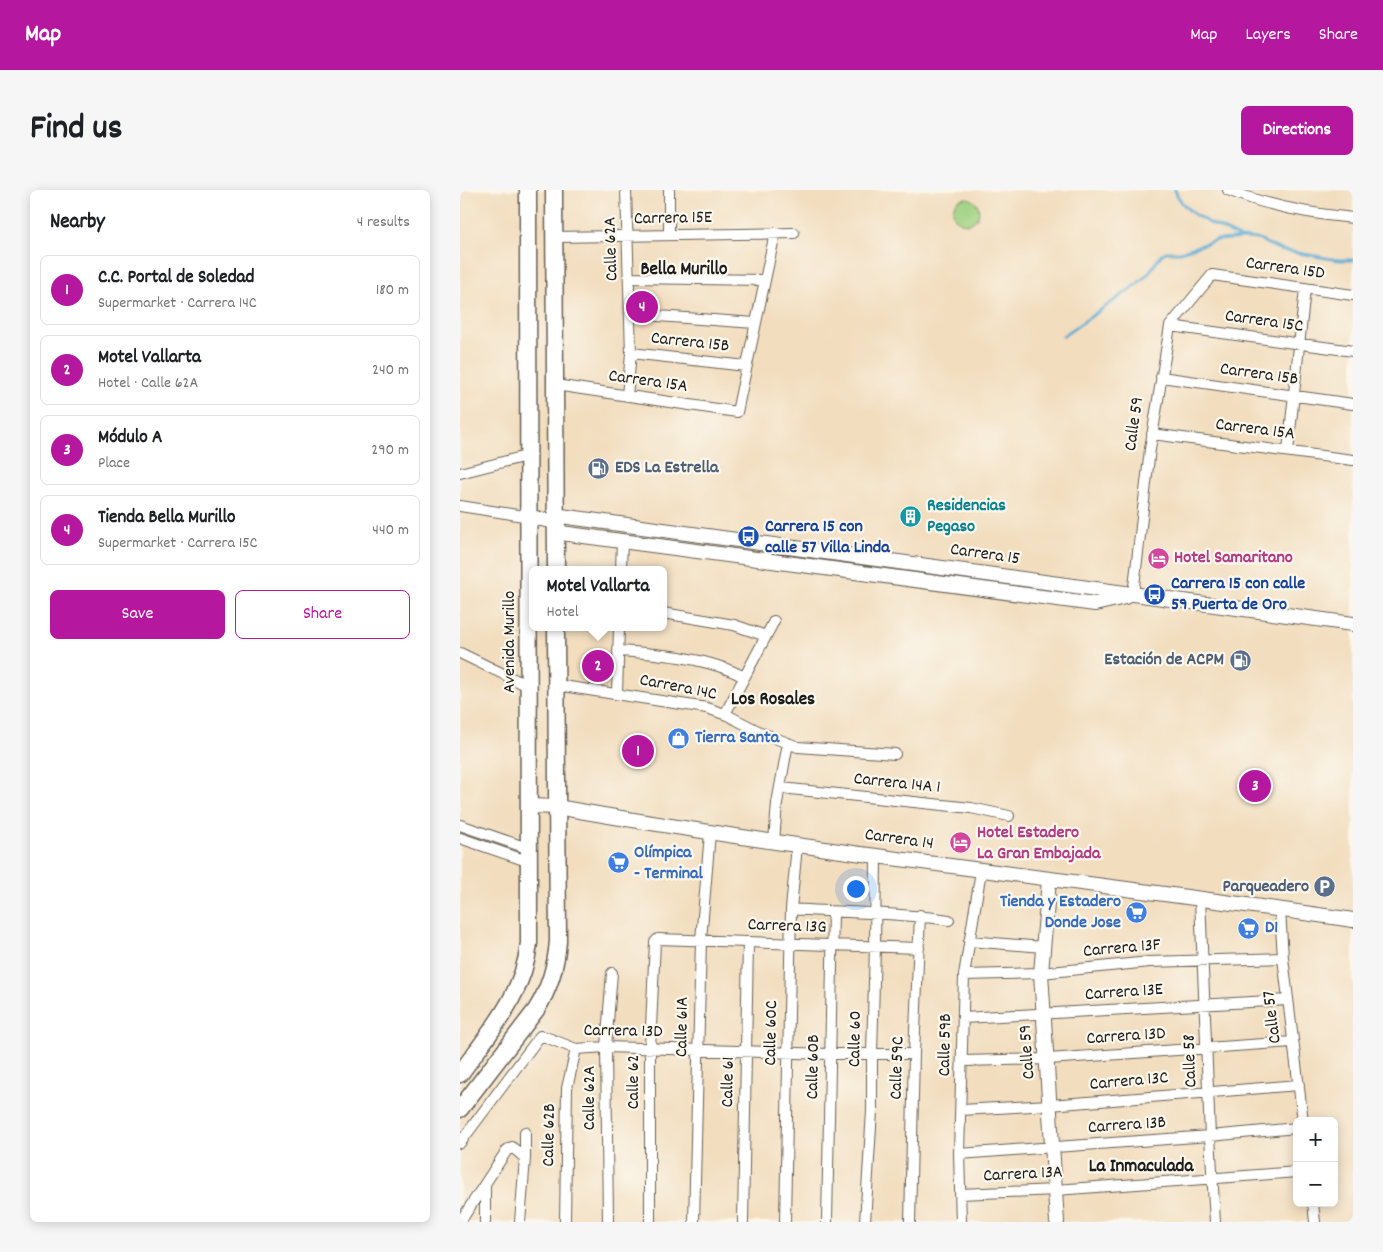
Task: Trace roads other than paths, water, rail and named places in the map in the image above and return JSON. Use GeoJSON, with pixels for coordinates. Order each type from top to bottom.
{"type":"FeatureCollection","features":[{"type":"Feature","properties":{"kind":"main road","name":"Avenida Murillo"},"geometry":{"type":"LineString","coordinates":[[528,190],[530,566]]}},
{"type":"Feature","properties":{"kind":"main road"},"geometry":{"type":"LineString","coordinates":[[554,190],[556,566]]}},
{"type":"Feature","properties":{"kind":"main road","name":"Carrera 15"},"geometry":{"type":"LineString","coordinates":[[556,522],[561,516],[988,575],[1096,597]]}},
{"type":"Feature","properties":{"kind":"main road","name":"Carrera 15"},"geometry":{"type":"LineString","coordinates":[[530,517],[556,522]]}},
{"type":"Feature","properties":{"kind":"main road","name":"Carrera 15"},"geometry":{"type":"LineString","coordinates":[[556,522],[561,533],[986,589],[1096,597],[1133,595],[1353,624]]}},
{"type":"Feature","properties":{"kind":"main road"},"geometry":{"type":"LineString","coordinates":[[784,562],[786,547]]}},
{"type":"Feature","properties":{"kind":"main road"},"geometry":{"type":"LineString","coordinates":[[986,589],[988,575]]}},
{"type":"Feature","properties":{"kind":"main road","name":"Avenida Murillo"},"geometry":{"type":"LineString","coordinates":[[460,1074],[510,1003],[524,973],[530,943],[530,631]]}},
{"type":"Feature","properties":{"kind":"main road"},"geometry":{"type":"LineString","coordinates":[[460,1109],[536,1010],[551,982],[557,957],[556,631]]}},
{"type":"Feature","properties":{"kind":"main road","name":"Carrera 14"},"geometry":{"type":"LineString","coordinates":[[530,806],[557,807],[710,833],[1353,920]]}},
{"type":"Feature","properties":{"kind":"main road","name":"Calle 59"},"geometry":{"type":"LineString","coordinates":[[1050,880],[1041,973],[1057,1222]]}},
{"type":"Feature","properties":{"kind":"street","name":"Calle 62A"},"geometry":{"type":"LineString","coordinates":[[626,190],[631,353],[628,396]]}},
{"type":"Feature","properties":{"kind":"street"},"geometry":{"type":"LineString","coordinates":[[669,190],[669,235]]}},
{"type":"Feature","properties":{"kind":"street"},"geometry":{"type":"LineString","coordinates":[[1228,190],[1261,202],[1308,212],[1353,218]]}},
{"type":"Feature","properties":{"kind":"street"},"geometry":{"type":"LineString","coordinates":[[746,366],[776,233]]}},
{"type":"Feature","properties":{"kind":"street","name":"Carrera 15E"},"geometry":{"type":"LineString","coordinates":[[554,237],[794,233]]}},
{"type":"Feature","properties":{"kind":"street","name":"Carrera 15D"},"geometry":{"type":"LineString","coordinates":[[1212,275],[1353,295]]}},
{"type":"Feature","properties":{"kind":"street","name":"Calle 59"},"geometry":{"type":"LineString","coordinates":[[1133,595],[1152,434],[1160,376],[1170,326],[1212,275]]}},
{"type":"Feature","properties":{"kind":"street"},"geometry":{"type":"LineString","coordinates":[[629,278],[766,280]]}},
{"type":"Feature","properties":{"kind":"street"},"geometry":{"type":"LineString","coordinates":[[1288,451],[1305,289]]}},
{"type":"Feature","properties":{"kind":"street"},"geometry":{"type":"LineString","coordinates":[[630,314],[755,323]]}},
{"type":"Feature","properties":{"kind":"street","name":"Carrera 15C"},"geometry":{"type":"LineString","coordinates":[[1170,326],[1353,350]]}},
{"type":"Feature","properties":{"kind":"street","name":"Carrera 15B"},"geometry":{"type":"LineString","coordinates":[[631,353],[746,366]]}},
{"type":"Feature","properties":{"kind":"street","name":"Carrera 15A"},"geometry":{"type":"LineString","coordinates":[[555,385],[736,412],[746,366]]}},
{"type":"Feature","properties":{"kind":"street","name":"Carrera 15B"},"geometry":{"type":"LineString","coordinates":[[1160,376],[1353,404]]}},
{"type":"Feature","properties":{"kind":"street","name":"Carrera 15A"},"geometry":{"type":"LineString","coordinates":[[1152,434],[1353,460]]}},
{"type":"Feature","properties":{"kind":"street"},"geometry":{"type":"LineString","coordinates":[[460,473],[530,455]]}},
{"type":"Feature","properties":{"kind":"street"},"geometry":{"type":"LineString","coordinates":[[460,506],[530,517]]}},
{"type":"Feature","properties":{"kind":"street"},"geometry":{"type":"LineString","coordinates":[[621,566],[622,541]]}},
{"type":"Feature","properties":{"kind":"street"},"geometry":{"type":"LineString","coordinates":[[667,614],[734,625],[766,636]]}},
{"type":"Feature","properties":{"kind":"street"},"geometry":{"type":"LineString","coordinates":[[725,714],[774,621]]}},
{"type":"Feature","properties":{"kind":"street"},"geometry":{"type":"LineString","coordinates":[[617,694],[619,631]]}},
{"type":"Feature","properties":{"kind":"street"},"geometry":{"type":"LineString","coordinates":[[618,651],[656,654],[712,664],[728,668],[744,677]]}},
{"type":"Feature","properties":{"kind":"street"},"geometry":{"type":"LineString","coordinates":[[460,653],[530,687]]}},
{"type":"Feature","properties":{"kind":"street","name":"Carrera 14C"},"geometry":{"type":"LineString","coordinates":[[556,685],[707,708],[725,714],[762,734],[810,749],[895,754]]}},
{"type":"Feature","properties":{"kind":"street"},"geometry":{"type":"LineString","coordinates":[[774,842],[780,788],[788,743]]}},
{"type":"Feature","properties":{"kind":"street","name":"Carrera 14A 1"},"geometry":{"type":"LineString","coordinates":[[780,788],[971,808],[1009,816]]}},
{"type":"Feature","properties":{"kind":"street"},"geometry":{"type":"LineString","coordinates":[[460,825],[530,855]]}},
{"type":"Feature","properties":{"kind":"street","name":"Calle 61A"},"geometry":{"type":"LineString","coordinates":[[694,1222],[701,940],[710,833]]}},
{"type":"Feature","properties":{"kind":"street"},"geometry":{"type":"LineString","coordinates":[[460,838],[530,855]]}},
{"type":"Feature","properties":{"kind":"street","name":"Calle 60C"},"geometry":{"type":"LineString","coordinates":[[785,1222],[791,909],[797,845]]}},
{"type":"Feature","properties":{"kind":"street","name":"Calle 60"},"geometry":{"type":"LineString","coordinates":[[865,1222],[872,1111],[876,856]]}},
{"type":"Feature","properties":{"kind":"street","name":"Calle 59B"},"geometry":{"type":"LineString","coordinates":[[961,1222],[959,1154],[964,975],[981,871]]}},
{"type":"Feature","properties":{"kind":"street","name":"Calle 58"},"geometry":{"type":"LineString","coordinates":[[1200,899],[1215,1222]]}},
{"type":"Feature","properties":{"kind":"street"},"geometry":{"type":"LineString","coordinates":[[791,909],[920,915],[949,920]]}},
{"type":"Feature","properties":{"kind":"street","name":"Calle 57"},"geometry":{"type":"LineString","coordinates":[[1280,910],[1282,958],[1303,1117]]}},
{"type":"Feature","properties":{"kind":"street","name":"Calle 60B"},"geometry":{"type":"LineString","coordinates":[[827,1222],[834,912]]}},
{"type":"Feature","properties":{"kind":"street","name":"Calle 59C"},"geometry":{"type":"LineString","coordinates":[[910,1222],[920,915]]}},
{"type":"Feature","properties":{"kind":"street","name":"Carrera 13G"},"geometry":{"type":"LineString","coordinates":[[655,942],[658,939],[918,948]]}},
{"type":"Feature","properties":{"kind":"street"},"geometry":{"type":"LineString","coordinates":[[969,940],[1043,947]]}},
{"type":"Feature","properties":{"kind":"street","name":"Calle 62"},"geometry":{"type":"LineString","coordinates":[[650,1222],[650,1048],[655,942]]}},
{"type":"Feature","properties":{"kind":"street","name":"Calle 61"},"geometry":{"type":"LineString","coordinates":[[743,1222],[748,942]]}},
{"type":"Feature","properties":{"kind":"street","name":"Carrera 13F"},"geometry":{"type":"LineString","coordinates":[[964,975],[1041,973],[1149,962],[1282,958]]}},
{"type":"Feature","properties":{"kind":"street","name":"Calle 62A"},"geometry":{"type":"LineString","coordinates":[[608,1222],[606,1046],[612,973]]}},
{"type":"Feature","properties":{"kind":"street","name":"Carrera 13E"},"geometry":{"type":"LineString","coordinates":[[963,1018],[1288,1000]]}},
{"type":"Feature","properties":{"kind":"street","name":"Carrera 13D"},"geometry":{"type":"LineString","coordinates":[[460,1143],[540,1036],[576,1049],[606,1046],[830,1054],[914,1054]]}},
{"type":"Feature","properties":{"kind":"street","name":"Carrera 13D"},"geometry":{"type":"LineString","coordinates":[[962,1061],[1048,1059],[1292,1042]]}},
{"type":"Feature","properties":{"kind":"street","name":"Calle 62B"},"geometry":{"type":"LineString","coordinates":[[565,1222],[568,1088],[576,1049]]}},
{"type":"Feature","properties":{"kind":"street","name":"Carrera 13C"},"geometry":{"type":"LineString","coordinates":[[961,1110],[1050,1105],[1299,1085]]}},
{"type":"Feature","properties":{"kind":"street","name":"Carrera 13B"},"geometry":{"type":"LineString","coordinates":[[959,1154],[1293,1128]]}},
{"type":"Feature","properties":{"kind":"street"},"geometry":{"type":"LineString","coordinates":[[520,1222],[525,1132]]}},
{"type":"Feature","properties":{"kind":"street"},"geometry":{"type":"LineString","coordinates":[[460,1222],[496,1165],[510,1147],[525,1158]]}},
{"type":"Feature","properties":{"kind":"street","name":"Carrera 13A"},"geometry":{"type":"LineString","coordinates":[[960,1194],[1056,1190],[1293,1172]]}},
{"type":"Feature","properties":{"kind":"street"},"geometry":{"type":"LineString","coordinates":[[485,1184],[485,1222]]}},
{"type":"Feature","properties":{"kind":"street"},"geometry":{"type":"LineString","coordinates":[[1313,1207],[1315,1222]]}},
{"type":"Feature","properties":{"kind":"waterway"},"geometry":{"type":"LineString","coordinates":[[1175,190],[1186,207],[1194,214],[1241,238]]}},
{"type":"Feature","properties":{"kind":"waterway"},"geometry":{"type":"LineString","coordinates":[[1063,336],[1135,286],[1148,274],[1162,254],[1166,252],[1180,252],[1217,240],[1247,238],[1257,239],[1281,250],[1338,260],[1353,260]]}},
{"type":"Feature","properties":{"kind":"place","name":"Tienda Bella Murillo"},"geometry":{"type":"Point","coordinates":[642,307]}},
{"type":"Feature","properties":{"kind":"place","name":"EDS La Estrella"},"geometry":{"type":"Point","coordinates":[599,468]}},
{"type":"Feature","properties":{"kind":"place","name":"Residencias Pegaso"},"geometry":{"type":"Point","coordinates":[911,516]}},
{"type":"Feature","properties":{"kind":"place","name":"Carrera 15 con calle 57 Villa Linda"},"geometry":{"type":"Point","coordinates":[749,537]}},
{"type":"Feature","properties":{"kind":"place","name":"Hotel Samaritano"},"geometry":{"type":"Point","coordinates":[1158,558]}},
{"type":"Feature","properties":{"kind":"place","name":"Carrera 15 con calle 59 Puerta de Oro"},"geometry":{"type":"Point","coordinates":[1155,594]}},
{"type":"Feature","properties":{"kind":"place","name":"Estación de ACPM"},"geometry":{"type":"Point","coordinates":[1240,660]}},
{"type":"Feature","properties":{"kind":"place","name":"Motel Vallarta"},"geometry":{"type":"Point","coordinates":[598,666]}},
{"type":"Feature","properties":{"kind":"place","name":"Tierra Santa"},"geometry":{"type":"Point","coordinates":[679,738]}},
{"type":"Feature","properties":{"kind":"place","name":"C.C. Portal de Soledad"},"geometry":{"type":"Point","coordinates":[638,751]}},
{"type":"Feature","properties":{"kind":"place","name":"Módulo A"},"geometry":{"type":"Point","coordinates":[1255,786]}},
{"type":"Feature","properties":{"kind":"place","name":"Hotel Estadero La Gran Embajada"},"geometry":{"type":"Point","coordinates":[961,843]}},
{"type":"Feature","properties":{"kind":"place","name":"Olímpica - Terminal"},"geometry":{"type":"Point","coordinates":[618,863]}},
{"type":"Feature","properties":{"kind":"place","name":"Parqueadero"},"geometry":{"type":"Point","coordinates":[1325,887]}},
{"type":"Feature","properties":{"kind":"place","name":"Tienda y Estadero Donde Jose"},"geometry":{"type":"Point","coordinates":[1137,912]}},
{"type":"Feature","properties":{"kind":"place","name":"D1"},"geometry":{"type":"Point","coordinates":[1249,928]}},
{"type":"Feature","properties":{"kind":"district","name":"Bella Murillo"},"geometry":{"type":"Point","coordinates":[684,270]}},
{"type":"Feature","properties":{"kind":"district","name":"Los Rosales"},"geometry":{"type":"Point","coordinates":[773,700]}},
{"type":"Feature","properties":{"kind":"district","name":"La Inmaculada"},"geometry":{"type":"Point","coordinates":[1141,1167]}}]}
